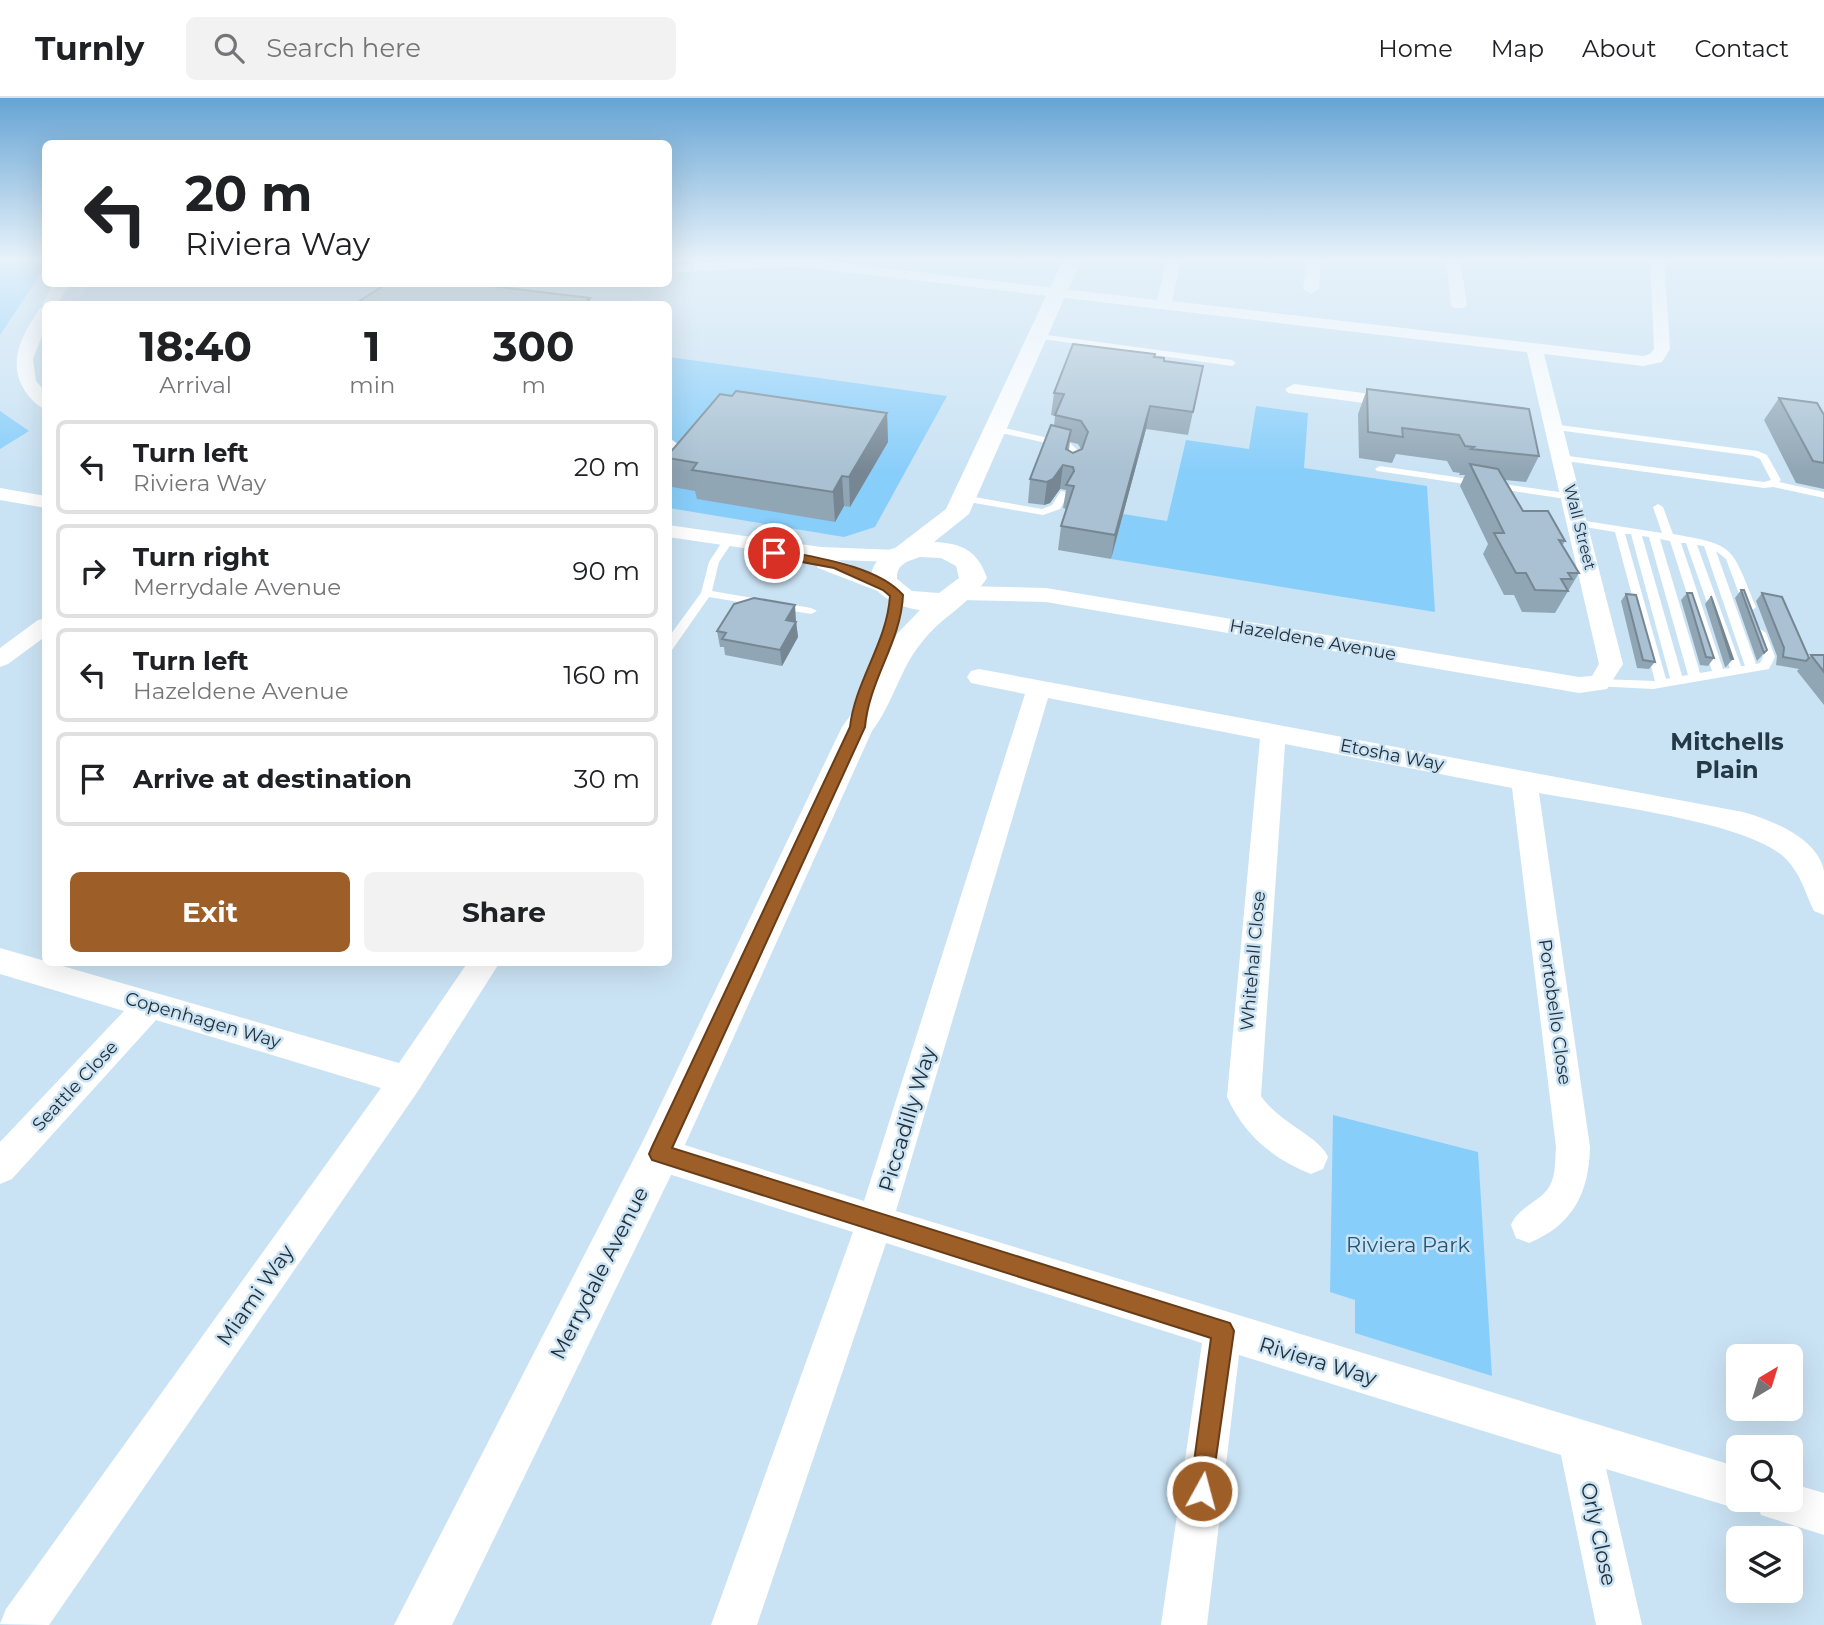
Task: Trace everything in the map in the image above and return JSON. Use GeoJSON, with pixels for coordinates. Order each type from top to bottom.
{"type":"FeatureCollection","features":[{"type":"Feature","properties":{"kind":"street"},"geometry":{"type":"LineString","coordinates":[[36,329],[24,352],[24,372],[27,383],[42,400]]}},
{"type":"Feature","properties":{"kind":"street"},"geometry":{"type":"LineString","coordinates":[[900,554],[937,529],[960,506],[1042,329]]}},
{"type":"Feature","properties":{"kind":"street"},"geometry":{"type":"LineString","coordinates":[[1364,329],[1636,361],[1661,355],[1660,329]]}},
{"type":"Feature","properties":{"kind":"street","name":"Wall Street"},"geometry":{"type":"LineString","coordinates":[[1535,350],[1547,423],[1562,458],[1573,497],[1611,664],[1589,684]]}},
{"type":"Feature","properties":{"kind":"street"},"geometry":{"type":"LineString","coordinates":[[1294,389],[1416,405]]}},
{"type":"Feature","properties":{"kind":"street"},"geometry":{"type":"LineString","coordinates":[[0,508],[9,495],[42,501]]}},
{"type":"Feature","properties":{"kind":"street"},"geometry":{"type":"LineString","coordinates":[[960,506],[963,581]]}},
{"type":"Feature","properties":{"kind":"street"},"geometry":{"type":"LineString","coordinates":[[672,531],[838,565],[922,602],[963,581]]}},
{"type":"Feature","properties":{"kind":"street"},"geometry":{"type":"LineString","coordinates":[[734,542],[759,542],[840,555],[900,554],[919,548],[946,550],[963,581]]}},
{"type":"Feature","properties":{"kind":"street","name":"Merrydale Avenue"},"geometry":{"type":"LineString","coordinates":[[858,727],[859,706],[895,619],[892,591],[883,571],[900,554]]}},
{"type":"Feature","properties":{"kind":"street","name":"Merrydale Avenue"},"geometry":{"type":"LineString","coordinates":[[422,1625],[659,1154],[858,727],[874,709],[907,642],[963,581]]}},
{"type":"Feature","properties":{"kind":"street","name":"Hazeldene Avenue"},"geometry":{"type":"LineString","coordinates":[[963,581],[1589,684]]}},
{"type":"Feature","properties":{"kind":"street"},"geometry":{"type":"LineString","coordinates":[[0,659],[42,628]]}},
{"type":"Feature","properties":{"kind":"street","name":"Etosha Way"},"geometry":{"type":"LineString","coordinates":[[979,677],[1743,822],[1772,834],[1798,853],[1813,870],[1824,903]]}},
{"type":"Feature","properties":{"kind":"street","name":"Piccadilly Way"},"geometry":{"type":"LineString","coordinates":[[734,1625],[875,1222],[1039,688]]}},
{"type":"Feature","properties":{"kind":"street","name":"Whitehall Close"},"geometry":{"type":"LineString","coordinates":[[1273,733],[1244,1097],[1250,1112],[1268,1130],[1311,1157]]}},
{"type":"Feature","properties":{"kind":"street","name":"Portobello Close"},"geometry":{"type":"LineString","coordinates":[[1524,780],[1573,1147],[1572,1175],[1567,1194],[1552,1212],[1529,1225]]}},
{"type":"Feature","properties":{"kind":"street","name":"Copenhagen Way"},"geometry":{"type":"LineString","coordinates":[[0,961],[406,1080]]}},
{"type":"Feature","properties":{"kind":"street","name":"Miami Way"},"geometry":{"type":"LineString","coordinates":[[22,1625],[406,1080],[482,966]]}},
{"type":"Feature","properties":{"kind":"street","name":"Seattle Close"},"geometry":{"type":"LineString","coordinates":[[0,1167],[150,1005]]}},
{"type":"Feature","properties":{"kind":"street","name":"Riviera Way"},"geometry":{"type":"LineString","coordinates":[[659,1154],[1579,1442],[1726,1485]]}},
{"type":"Feature","properties":{"kind":"street"},"geometry":{"type":"LineString","coordinates":[[1184,1625],[1223,1331]]}},
{"type":"Feature","properties":{"kind":"street","name":"Orly Close"},"geometry":{"type":"LineString","coordinates":[[1579,1442],[1619,1625]]}},
{"type":"Feature","properties":{"kind":"street"},"geometry":{"type":"LineString","coordinates":[[1803,1508],[1824,1514]]}},
{"type":"Feature","properties":{"kind":"lane"},"geometry":{"type":"LineString","coordinates":[[1039,336],[1232,363]]}},
{"type":"Feature","properties":{"kind":"lane"},"geometry":{"type":"LineString","coordinates":[[1547,423],[1755,453],[1767,462],[1776,480],[1773,484]]}},
{"type":"Feature","properties":{"kind":"lane"},"geometry":{"type":"LineString","coordinates":[[996,429],[1067,445],[1077,454],[1071,471]]}},
{"type":"Feature","properties":{"kind":"lane"},"geometry":{"type":"LineString","coordinates":[[1562,458],[1773,484],[1824,495]]}},
{"type":"Feature","properties":{"kind":"lane"},"geometry":{"type":"LineString","coordinates":[[1380,470],[1573,497]]}},
{"type":"Feature","properties":{"kind":"lane"},"geometry":{"type":"LineString","coordinates":[[960,506],[1043,512],[1056,507],[1064,493]]}},
{"type":"Feature","properties":{"kind":"lane"},"geometry":{"type":"LineString","coordinates":[[1658,507],[1671,536],[1719,674]]}},
{"type":"Feature","properties":{"kind":"lane"},"geometry":{"type":"LineString","coordinates":[[1579,523],[1690,539],[1726,550],[1767,651],[1769,663],[1737,672],[1638,687],[1589,684]]}},
{"type":"Feature","properties":{"kind":"lane"},"geometry":{"type":"LineString","coordinates":[[1619,529],[1661,682]]}},
{"type":"Feature","properties":{"kind":"lane"},"geometry":{"type":"LineString","coordinates":[[1635,531],[1677,680]]}},
{"type":"Feature","properties":{"kind":"lane"},"geometry":{"type":"LineString","coordinates":[[1653,534],[1695,677]]}},
{"type":"Feature","properties":{"kind":"lane"},"geometry":{"type":"LineString","coordinates":[[1690,539],[1737,672]]}},
{"type":"Feature","properties":{"kind":"lane"},"geometry":{"type":"LineString","coordinates":[[672,641],[706,593],[714,562],[734,542]]}},
{"type":"Feature","properties":{"kind":"lane"},"geometry":{"type":"LineString","coordinates":[[1708,543],[1752,669]]}},
{"type":"Feature","properties":{"kind":"lane"},"geometry":{"type":"LineString","coordinates":[[706,593],[811,611]]}},
{"type":"Feature","properties":{"kind":"green space"},"geometry":{"type":"Polygon","coordinates":[[[672,357],[947,396],[875,527],[844,537],[672,508],[672,357]]]}},
{"type":"Feature","properties":{"kind":"green space"},"geometry":{"type":"Polygon","coordinates":[[[1256,406],[1308,413],[1304,468],[1427,486],[1435,612],[1111,559],[1123,514],[1167,521],[1186,440],[1249,449],[1256,406]]]}},
{"type":"Feature","properties":{"kind":"green space"},"geometry":{"type":"Polygon","coordinates":[[[0,411],[29,431],[0,449],[0,411]]]}},
{"type":"Feature","properties":{"kind":"green space","name":"Riviera Park"},"geometry":{"type":"Polygon","coordinates":[[[1333,1115],[1478,1152],[1492,1376],[1355,1333],[1355,1300],[1330,1292],[1333,1115]]]}},
{"type":"Feature","properties":{"kind":"building"},"geometry":{"type":"Polygon","coordinates":[[[1073,344],[1155,354],[1154,357],[1164,358],[1164,361],[1203,366],[1193,412],[1150,406],[1115,535],[1061,526],[1074,486],[1066,485],[1074,471],[1073,467],[1063,465],[1053,479],[1047,482],[1030,479],[1051,425],[1071,430],[1066,449],[1073,453],[1082,449],[1088,432],[1081,421],[1055,415],[1064,394],[1054,393],[1073,344]]]}},
{"type":"Feature","properties":{"kind":"building"},"geometry":{"type":"Polygon","coordinates":[[[1367,389],[1529,409],[1539,456],[1471,449],[1474,447],[1465,446],[1459,435],[1402,428],[1403,437],[1368,432],[1367,389]]]}},
{"type":"Feature","properties":{"kind":"building"},"geometry":{"type":"Polygon","coordinates":[[[736,391],[887,413],[849,477],[842,476],[833,492],[692,470],[697,463],[672,459],[672,450],[720,394],[732,396],[736,391]]]}},
{"type":"Feature","properties":{"kind":"building"},"geometry":{"type":"Polygon","coordinates":[[[1779,398],[1817,403],[1824,415],[1824,463],[1813,461],[1779,398]]]}},
{"type":"Feature","properties":{"kind":"building"},"geometry":{"type":"Polygon","coordinates":[[[1470,464],[1498,469],[1523,511],[1548,511],[1565,541],[1559,540],[1579,573],[1568,573],[1572,579],[1561,579],[1568,591],[1535,590],[1526,573],[1516,573],[1494,533],[1504,533],[1470,464]]]}},
{"type":"Feature","properties":{"kind":"building"},"geometry":{"type":"Polygon","coordinates":[[[1741,590],[1744,590],[1767,650],[1764,653],[1741,590]]]}},
{"type":"Feature","properties":{"kind":"building"},"geometry":{"type":"Polygon","coordinates":[[[1687,593],[1692,593],[1714,658],[1706,657],[1687,593]]]}},
{"type":"Feature","properties":{"kind":"building"},"geometry":{"type":"Polygon","coordinates":[[[1762,593],[1782,597],[1809,658],[1806,661],[1783,657],[1784,648],[1762,593]]]}},
{"type":"Feature","properties":{"kind":"building"},"geometry":{"type":"Polygon","coordinates":[[[1626,594],[1636,595],[1655,662],[1643,660],[1626,594]]]}},
{"type":"Feature","properties":{"kind":"building"},"geometry":{"type":"Polygon","coordinates":[[[1711,596],[1733,659],[1731,659],[1711,596]]]}},
{"type":"Feature","properties":{"kind":"building"},"geometry":{"type":"Polygon","coordinates":[[[754,598],[795,605],[786,620],[796,622],[780,650],[722,639],[726,633],[717,631],[734,604],[754,598]]]}},
{"type":"Feature","properties":{"kind":"building"},"geometry":{"type":"Polygon","coordinates":[[[1811,655],[1824,655],[1824,672],[1811,655]]]}},
{"type":"Feature","properties":{"kind":"district","name":"Mitchells Plain"},"geometry":{"type":"Point","coordinates":[1727,755]}},
{"type":"Feature","properties":{"kind":"route"},"geometry":{"type":"LineString","coordinates":[[774,553],[838,565],[888,588],[896,595],[898,604],[895,619],[859,706],[858,727],[659,1154],[1223,1331],[1202,1491]]}}]}
